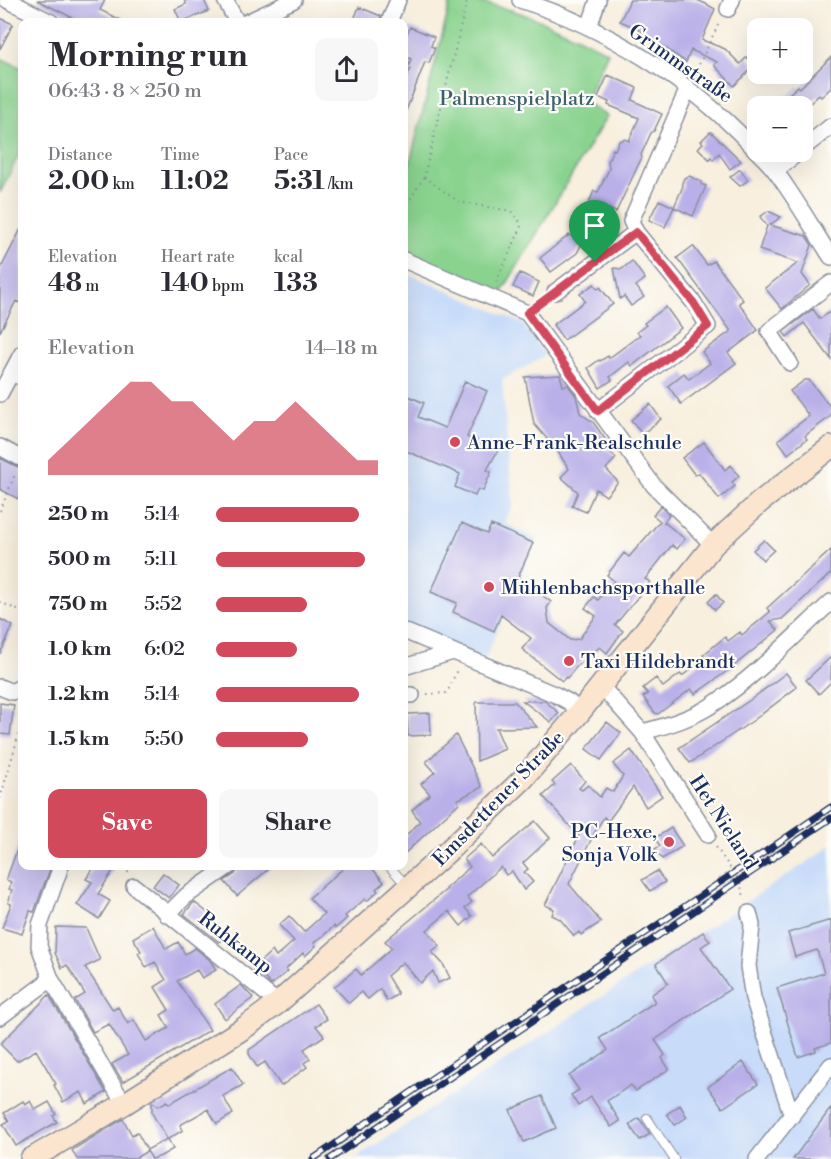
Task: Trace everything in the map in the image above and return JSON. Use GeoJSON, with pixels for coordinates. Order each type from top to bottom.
{"type":"FeatureCollection","features":[{"type":"Feature","properties":{"kind":"street"},"geometry":{"type":"LineString","coordinates":[[7,0],[43,18]]}},
{"type":"Feature","properties":{"kind":"street"},"geometry":{"type":"LineString","coordinates":[[225,0],[235,18]]}},
{"type":"Feature","properties":{"kind":"street"},"geometry":{"type":"LineString","coordinates":[[256,18],[294,0]]}},
{"type":"Feature","properties":{"kind":"street"},"geometry":{"type":"LineString","coordinates":[[391,18],[398,0]]}},
{"type":"Feature","properties":{"kind":"street","name":"Grimmstraße"},"geometry":{"type":"LineString","coordinates":[[520,0],[589,27],[645,59],[688,88],[727,120],[775,171],[831,257]]}},
{"type":"Feature","properties":{"kind":"street"},"geometry":{"type":"LineString","coordinates":[[589,27],[598,0]]}},
{"type":"Feature","properties":{"kind":"street"},"geometry":{"type":"LineString","coordinates":[[598,411],[708,326],[694,303],[636,232],[631,221],[688,88]]}},
{"type":"Feature","properties":{"kind":"street"},"geometry":{"type":"LineString","coordinates":[[813,140],[831,126]]}},
{"type":"Feature","properties":{"kind":"street"},"geometry":{"type":"LineString","coordinates":[[775,171],[786,162]]}},
{"type":"Feature","properties":{"kind":"street"},"geometry":{"type":"LineString","coordinates":[[555,292],[636,232]]}},
{"type":"Feature","properties":{"kind":"street"},"geometry":{"type":"LineString","coordinates":[[408,262],[527,313],[654,486],[713,545]]}},
{"type":"Feature","properties":{"kind":"street"},"geometry":{"type":"LineString","coordinates":[[790,363],[769,331],[831,283]]}},
{"type":"Feature","properties":{"kind":"street"},"geometry":{"type":"LineString","coordinates":[[0,394],[16,379]]}},
{"type":"Feature","properties":{"kind":"street"},"geometry":{"type":"LineString","coordinates":[[0,447],[18,457]]}},
{"type":"Feature","properties":{"kind":"street","name":"Emsdettener Straße"},"geometry":{"type":"LineString","coordinates":[[31,1159],[124,1104],[244,1028],[278,1003],[408,888],[523,779],[580,712],[713,545],[760,502],[831,447]]}},
{"type":"Feature","properties":{"kind":"street"},"geometry":{"type":"LineString","coordinates":[[642,732],[667,726],[714,704],[772,658],[831,602]]}},
{"type":"Feature","properties":{"kind":"street"},"geometry":{"type":"LineString","coordinates":[[408,633],[556,695],[569,702],[580,712]]}},
{"type":"Feature","properties":{"kind":"street"},"geometry":{"type":"LineString","coordinates":[[408,666],[458,654]]}},
{"type":"Feature","properties":{"kind":"street","name":"Het Nieland"},"geometry":{"type":"LineString","coordinates":[[601,686],[642,732],[708,835]]}},
{"type":"Feature","properties":{"kind":"street"},"geometry":{"type":"LineString","coordinates":[[0,687],[12,692],[18,688]]}},
{"type":"Feature","properties":{"kind":"street"},"geometry":{"type":"LineString","coordinates":[[60,870],[40,925],[39,946],[51,979],[124,1104]]}},
{"type":"Feature","properties":{"kind":"street","name":"Ruhkamp"},"geometry":{"type":"LineString","coordinates":[[167,915],[186,896],[223,870]]}},
{"type":"Feature","properties":{"kind":"street","name":"Ruhkamp"},"geometry":{"type":"LineString","coordinates":[[134,886],[278,1003]]}},
{"type":"Feature","properties":{"kind":"street"},"geometry":{"type":"LineString","coordinates":[[749,913],[752,925],[748,966],[753,998],[792,1116]]}},
{"type":"Feature","properties":{"kind":"street"},"geometry":{"type":"LineString","coordinates":[[0,1017],[51,979]]}},
{"type":"Feature","properties":{"kind":"street"},"geometry":{"type":"LineString","coordinates":[[757,1159],[831,1065]]}},
{"type":"Feature","properties":{"kind":"lane"},"geometry":{"type":"LineString","coordinates":[[392,870],[408,888]]}},
{"type":"Feature","properties":{"kind":"lane"},"geometry":{"type":"LineString","coordinates":[[647,1118],[674,1159]]}},
{"type":"Feature","properties":{"kind":"path"},"geometry":{"type":"LineString","coordinates":[[408,203],[424,177],[467,0]]}},
{"type":"Feature","properties":{"kind":"path"},"geometry":{"type":"LineString","coordinates":[[688,88],[715,28],[730,5]]}},
{"type":"Feature","properties":{"kind":"path"},"geometry":{"type":"LineString","coordinates":[[424,177],[459,202],[511,211],[520,222],[521,228],[488,297]]}},
{"type":"Feature","properties":{"kind":"path"},"geometry":{"type":"LineString","coordinates":[[0,511],[18,468]]}},
{"type":"Feature","properties":{"kind":"path"},"geometry":{"type":"LineString","coordinates":[[0,602],[18,610]]}},
{"type":"Feature","properties":{"kind":"path"},"geometry":{"type":"LineString","coordinates":[[408,695],[447,693],[458,654]]}},
{"type":"Feature","properties":{"kind":"path"},"geometry":{"type":"LineString","coordinates":[[0,799],[18,737]]}},
{"type":"Feature","properties":{"kind":"path","name":"Het Nieland"},"geometry":{"type":"LineString","coordinates":[[708,835],[739,881],[749,913]]}},
{"type":"Feature","properties":{"kind":"shaded area","name":"Anne-Frank-Realschule"},"geometry":{"type":"Polygon","coordinates":[[[408,274],[522,323],[545,356],[502,380],[513,505],[504,523],[537,539],[485,659],[408,626],[408,274]]]}},
{"type":"Feature","properties":{"kind":"shaded area"},"geometry":{"type":"Polygon","coordinates":[[[831,845],[831,1159],[354,1159],[818,855],[831,845]]]}},
{"type":"Feature","properties":{"kind":"green space","name":"Palmenspielplatz"},"geometry":{"type":"Polygon","coordinates":[[[451,0],[471,1],[512,10],[552,25],[608,52],[585,102],[607,116],[499,297],[408,257],[409,166],[451,0]]]}},
{"type":"Feature","properties":{"kind":"green space"},"geometry":{"type":"Polygon","coordinates":[[[0,58],[18,66],[18,156],[0,193],[0,58]]]}},
{"type":"Feature","properties":{"kind":"building"},"geometry":{"type":"Polygon","coordinates":[[[37,0],[105,0],[100,10],[116,18],[73,18],[37,0]]]}},
{"type":"Feature","properties":{"kind":"building"},"geometry":{"type":"Polygon","coordinates":[[[184,0],[204,0],[209,11],[191,18],[179,18],[175,9],[186,4],[184,0]]]}},
{"type":"Feature","properties":{"kind":"building"},"geometry":{"type":"Polygon","coordinates":[[[630,0],[697,0],[715,9],[702,40],[725,49],[740,64],[747,57],[747,73],[734,86],[714,65],[717,62],[691,50],[686,62],[634,27],[620,21],[630,0]]]}},
{"type":"Feature","properties":{"kind":"building"},"geometry":{"type":"Polygon","coordinates":[[[359,7],[381,16],[380,18],[355,18],[359,7]]]}},
{"type":"Feature","properties":{"kind":"building"},"geometry":{"type":"Polygon","coordinates":[[[0,18],[13,24],[0,49],[0,18]]]}},
{"type":"Feature","properties":{"kind":"building"},"geometry":{"type":"Polygon","coordinates":[[[410,27],[434,37],[431,46],[435,48],[429,63],[425,62],[408,106],[410,69],[408,68],[411,59],[408,58],[410,27]]]}},
{"type":"Feature","properties":{"kind":"building"},"geometry":{"type":"Polygon","coordinates":[[[831,57],[831,88],[821,97],[819,95],[813,100],[813,96],[787,96],[798,86],[800,88],[804,84],[813,84],[813,75],[831,57]]]}},
{"type":"Feature","properties":{"kind":"building"},"geometry":{"type":"Polygon","coordinates":[[[608,75],[637,88],[632,100],[662,114],[651,133],[616,212],[609,209],[595,240],[577,232],[594,191],[598,192],[609,169],[608,161],[613,149],[615,150],[619,141],[625,139],[629,141],[639,118],[608,105],[609,102],[598,97],[608,75]]]}},
{"type":"Feature","properties":{"kind":"building"},"geometry":{"type":"Polygon","coordinates":[[[710,132],[741,161],[730,169],[719,153],[713,160],[711,157],[710,160],[698,148],[710,132]]]}},
{"type":"Feature","properties":{"kind":"building"},"geometry":{"type":"Polygon","coordinates":[[[740,169],[748,180],[740,186],[730,177],[740,169]]]}},
{"type":"Feature","properties":{"kind":"building"},"geometry":{"type":"Polygon","coordinates":[[[689,176],[706,186],[693,216],[674,207],[684,178],[689,176]]]}},
{"type":"Feature","properties":{"kind":"building"},"geometry":{"type":"Polygon","coordinates":[[[659,200],[674,207],[665,227],[649,220],[659,200]]]}},
{"type":"Feature","properties":{"kind":"building"},"geometry":{"type":"Polygon","coordinates":[[[768,211],[781,217],[770,225],[806,236],[812,245],[802,274],[810,285],[782,309],[765,288],[798,263],[759,250],[767,226],[760,217],[768,211]]]}},
{"type":"Feature","properties":{"kind":"building"},"geometry":{"type":"Polygon","coordinates":[[[18,235],[18,302],[16,301],[0,332],[0,270],[18,235]]]}},
{"type":"Feature","properties":{"kind":"building"},"geometry":{"type":"Polygon","coordinates":[[[569,235],[583,241],[577,253],[551,272],[540,258],[569,235]]]}},
{"type":"Feature","properties":{"kind":"building"},"geometry":{"type":"Polygon","coordinates":[[[693,246],[707,265],[714,261],[743,300],[739,303],[758,330],[728,353],[736,363],[681,404],[668,386],[684,373],[689,379],[710,363],[702,352],[731,331],[677,258],[693,246]]]}},
{"type":"Feature","properties":{"kind":"building"},"geometry":{"type":"Polygon","coordinates":[[[632,261],[645,279],[636,286],[644,297],[631,306],[624,296],[620,299],[614,268],[622,269],[632,261]]]}},
{"type":"Feature","properties":{"kind":"building"},"geometry":{"type":"Polygon","coordinates":[[[520,273],[539,282],[533,296],[513,287],[520,273]]]}},
{"type":"Feature","properties":{"kind":"building"},"geometry":{"type":"Polygon","coordinates":[[[594,284],[598,289],[600,287],[613,304],[564,340],[553,325],[585,301],[580,294],[594,284]]]}},
{"type":"Feature","properties":{"kind":"building"},"geometry":{"type":"Polygon","coordinates":[[[666,307],[681,328],[632,366],[629,362],[610,377],[612,380],[600,388],[588,368],[599,360],[608,356],[609,358],[640,335],[637,332],[646,325],[644,323],[666,307]]]}},
{"type":"Feature","properties":{"kind":"building"},"geometry":{"type":"Polygon","coordinates":[[[813,309],[820,319],[831,311],[831,359],[804,323],[787,337],[783,332],[813,309]]]}},
{"type":"Feature","properties":{"kind":"building"},"geometry":{"type":"Polygon","coordinates":[[[560,375],[563,386],[568,385],[576,396],[580,413],[593,422],[605,439],[602,444],[616,458],[606,469],[618,482],[606,496],[596,489],[586,512],[572,506],[578,492],[561,477],[569,469],[556,449],[534,424],[525,377],[560,375]]]}},
{"type":"Feature","properties":{"kind":"building"},"geometry":{"type":"Polygon","coordinates":[[[805,380],[809,380],[831,408],[831,416],[805,436],[807,439],[788,454],[778,440],[809,416],[790,391],[805,380]]]}},
{"type":"Feature","properties":{"kind":"building"},"geometry":{"type":"Polygon","coordinates":[[[465,381],[487,391],[467,437],[498,450],[487,470],[491,472],[483,491],[478,489],[475,496],[455,487],[460,474],[408,452],[408,396],[424,403],[418,417],[445,428],[465,381]]]}},
{"type":"Feature","properties":{"kind":"building"},"geometry":{"type":"Polygon","coordinates":[[[650,404],[661,419],[642,434],[631,420],[650,404]]]}},
{"type":"Feature","properties":{"kind":"building"},"geometry":{"type":"Polygon","coordinates":[[[704,442],[725,470],[731,465],[739,476],[732,482],[735,486],[719,499],[699,473],[695,475],[682,458],[704,442]]]}},
{"type":"Feature","properties":{"kind":"building"},"geometry":{"type":"Polygon","coordinates":[[[0,458],[18,467],[18,499],[0,489],[0,458]]]}},
{"type":"Feature","properties":{"kind":"building"},"geometry":{"type":"Polygon","coordinates":[[[661,506],[669,515],[664,522],[685,539],[677,549],[672,545],[645,579],[650,582],[615,625],[623,631],[607,653],[600,647],[562,681],[522,649],[531,638],[501,615],[494,631],[453,612],[457,603],[431,592],[462,523],[487,534],[491,525],[533,543],[518,577],[551,602],[547,608],[549,623],[570,640],[579,639],[596,616],[585,608],[594,597],[598,600],[614,581],[607,575],[624,553],[629,557],[660,521],[653,515],[661,506]]]}},
{"type":"Feature","properties":{"kind":"building"},"geometry":{"type":"Polygon","coordinates":[[[764,540],[774,550],[763,560],[753,550],[764,540]]]}},
{"type":"Feature","properties":{"kind":"building"},"geometry":{"type":"Polygon","coordinates":[[[831,550],[831,573],[782,619],[770,621],[778,630],[695,694],[691,689],[658,714],[655,713],[643,697],[648,694],[643,688],[656,678],[663,687],[705,659],[703,655],[725,637],[728,641],[740,632],[742,635],[770,612],[767,608],[831,550]]]}},
{"type":"Feature","properties":{"kind":"building"},"geometry":{"type":"Polygon","coordinates":[[[716,594],[723,603],[715,610],[708,602],[716,594]]]}},
{"type":"Feature","properties":{"kind":"building"},"geometry":{"type":"Polygon","coordinates":[[[0,619],[13,626],[0,654],[0,619]]]}},
{"type":"Feature","properties":{"kind":"building"},"geometry":{"type":"Polygon","coordinates":[[[831,657],[831,682],[819,694],[806,680],[831,657]]]}},
{"type":"Feature","properties":{"kind":"building"},"geometry":{"type":"Polygon","coordinates":[[[786,673],[797,687],[754,720],[690,763],[679,748],[786,673]]]}},
{"type":"Feature","properties":{"kind":"building"},"geometry":{"type":"Polygon","coordinates":[[[523,701],[545,701],[559,713],[551,722],[523,701]]]}},
{"type":"Feature","properties":{"kind":"building"},"geometry":{"type":"Polygon","coordinates":[[[476,702],[515,702],[537,727],[496,728],[505,749],[477,761],[476,702]]]}},
{"type":"Feature","properties":{"kind":"building"},"geometry":{"type":"Polygon","coordinates":[[[0,703],[14,705],[10,735],[0,734],[0,703]]]}},
{"type":"Feature","properties":{"kind":"building"},"geometry":{"type":"Polygon","coordinates":[[[430,713],[431,735],[408,736],[408,714],[430,713]]]}},
{"type":"Feature","properties":{"kind":"building"},"geometry":{"type":"Polygon","coordinates":[[[607,722],[621,733],[601,760],[586,749],[607,722]]]}},
{"type":"Feature","properties":{"kind":"building"},"geometry":{"type":"Polygon","coordinates":[[[456,735],[482,787],[457,800],[459,803],[408,850],[408,833],[420,822],[412,810],[430,794],[421,784],[435,772],[426,762],[456,735]]]}},
{"type":"Feature","properties":{"kind":"building"},"geometry":{"type":"Polygon","coordinates":[[[631,750],[662,796],[646,807],[633,787],[608,821],[604,817],[569,884],[601,922],[581,935],[579,932],[574,936],[560,919],[552,915],[554,909],[545,905],[579,836],[543,796],[555,785],[552,782],[571,765],[585,781],[579,788],[582,790],[588,785],[600,797],[606,788],[613,792],[623,776],[613,764],[631,750]]]}},
{"type":"Feature","properties":{"kind":"building"},"geometry":{"type":"Polygon","coordinates":[[[535,821],[550,838],[523,863],[528,869],[524,872],[533,882],[524,890],[512,871],[506,875],[501,867],[467,897],[472,902],[465,908],[472,916],[461,926],[449,911],[427,930],[440,946],[432,952],[443,964],[450,978],[438,983],[433,971],[420,983],[403,962],[387,976],[398,994],[387,1001],[380,989],[368,999],[361,992],[349,1003],[334,987],[356,969],[361,975],[392,948],[385,941],[470,867],[464,859],[481,844],[492,858],[535,821]]]}},
{"type":"Feature","properties":{"kind":"building","name":"PC-Hexe, Sonja Volk"},"geometry":{"type":"Polygon","coordinates":[[[671,828],[683,846],[662,859],[655,849],[660,846],[655,838],[671,828]]]}},
{"type":"Feature","properties":{"kind":"building"},"geometry":{"type":"Polygon","coordinates":[[[18,847],[18,870],[50,870],[34,912],[30,911],[22,934],[2,928],[11,904],[8,903],[12,890],[9,889],[11,882],[6,880],[18,847]]]}},
{"type":"Feature","properties":{"kind":"building"},"geometry":{"type":"Polygon","coordinates":[[[92,870],[113,870],[98,894],[110,901],[99,919],[77,905],[92,882],[86,879],[92,870]]]}},
{"type":"Feature","properties":{"kind":"building"},"geometry":{"type":"Polygon","coordinates":[[[237,870],[267,870],[237,896],[224,881],[237,870]]]}},
{"type":"Feature","properties":{"kind":"building"},"geometry":{"type":"Polygon","coordinates":[[[341,870],[374,870],[384,882],[376,889],[378,891],[345,916],[347,918],[336,928],[334,926],[314,943],[316,946],[305,956],[303,953],[286,969],[288,971],[271,985],[254,967],[272,951],[276,957],[294,941],[279,925],[289,916],[304,932],[324,914],[309,898],[341,870]]]}},
{"type":"Feature","properties":{"kind":"building"},"geometry":{"type":"Polygon","coordinates":[[[657,871],[665,882],[650,891],[642,880],[657,871]]]}},
{"type":"Feature","properties":{"kind":"building"},"geometry":{"type":"Polygon","coordinates":[[[163,873],[179,885],[169,898],[153,886],[163,873]]]}},
{"type":"Feature","properties":{"kind":"building"},"geometry":{"type":"Polygon","coordinates":[[[194,902],[212,916],[209,920],[228,935],[219,942],[184,914],[194,902]]]}},
{"type":"Feature","properties":{"kind":"building"},"geometry":{"type":"Polygon","coordinates":[[[831,920],[831,1043],[798,1057],[777,988],[824,973],[817,950],[795,957],[788,933],[831,920]]]}},
{"type":"Feature","properties":{"kind":"building"},"geometry":{"type":"Polygon","coordinates":[[[153,926],[166,949],[178,942],[185,954],[195,948],[210,960],[216,970],[202,978],[197,970],[177,981],[210,1030],[123,1082],[112,1064],[128,1055],[109,1024],[93,1032],[75,1000],[85,994],[67,965],[62,968],[55,953],[56,927],[86,928],[100,960],[85,967],[113,1010],[118,1007],[128,1024],[134,1020],[146,1041],[169,1028],[161,1015],[169,1010],[155,987],[166,980],[155,962],[146,967],[138,953],[141,951],[133,938],[153,926]]]}},
{"type":"Feature","properties":{"kind":"building"},"geometry":{"type":"Polygon","coordinates":[[[703,932],[710,941],[701,947],[730,989],[655,1040],[665,1055],[662,1058],[669,1069],[636,1091],[631,1085],[607,1101],[620,1121],[611,1127],[591,1097],[578,1106],[571,1095],[579,1090],[569,1076],[608,1050],[600,1038],[655,1002],[651,995],[668,983],[656,964],[703,932]]]}},
{"type":"Feature","properties":{"kind":"building"},"geometry":{"type":"Polygon","coordinates":[[[241,985],[253,998],[225,1019],[215,1004],[241,985]]]}},
{"type":"Feature","properties":{"kind":"building"},"geometry":{"type":"Polygon","coordinates":[[[49,995],[106,1092],[87,1104],[81,1092],[63,1102],[54,1085],[56,1084],[36,1050],[17,1061],[0,1044],[49,995]]]}},
{"type":"Feature","properties":{"kind":"building"},"geometry":{"type":"Polygon","coordinates":[[[316,1004],[327,1019],[316,1026],[324,1036],[304,1049],[310,1059],[304,1063],[307,1067],[281,1086],[265,1062],[257,1067],[249,1050],[316,1004]]]}},
{"type":"Feature","properties":{"kind":"building"},"geometry":{"type":"Polygon","coordinates":[[[743,1062],[758,1084],[723,1108],[708,1087],[743,1062]]]}},
{"type":"Feature","properties":{"kind":"building"},"geometry":{"type":"Polygon","coordinates":[[[232,1067],[243,1085],[223,1096],[233,1114],[217,1124],[208,1109],[180,1125],[183,1130],[168,1139],[173,1149],[161,1156],[152,1159],[147,1151],[134,1159],[77,1159],[72,1150],[123,1119],[132,1135],[137,1132],[147,1150],[167,1139],[152,1113],[152,1102],[159,1106],[167,1101],[169,1104],[232,1067]]]}},
{"type":"Feature","properties":{"kind":"building"},"geometry":{"type":"Polygon","coordinates":[[[542,1096],[556,1128],[524,1142],[510,1110],[542,1096]]]}},
{"type":"Feature","properties":{"kind":"building"},"geometry":{"type":"Polygon","coordinates":[[[23,1101],[25,1104],[30,1101],[35,1110],[49,1102],[56,1114],[53,1116],[57,1122],[16,1146],[3,1124],[9,1121],[4,1113],[23,1101]]]}},
{"type":"Feature","properties":{"kind":"building"},"geometry":{"type":"Polygon","coordinates":[[[680,1105],[687,1117],[675,1125],[667,1114],[680,1105]]]}},
{"type":"Feature","properties":{"kind":"building"},"geometry":{"type":"Polygon","coordinates":[[[831,1108],[831,1159],[793,1159],[831,1108]]]}},
{"type":"Feature","properties":{"kind":"building"},"geometry":{"type":"Polygon","coordinates":[[[639,1118],[650,1134],[640,1140],[629,1125],[639,1118]]]}},
{"type":"Feature","properties":{"kind":"railway"},"geometry":{"type":"LineString","coordinates":[[313,1159],[831,807]]}},
{"type":"Feature","properties":{"kind":"railway"},"geometry":{"type":"LineString","coordinates":[[330,1159],[831,818]]}},
{"type":"Feature","properties":{"kind":"place","name":"Anne-Frank-Realschule"},"geometry":{"type":"Point","coordinates":[455,442]}},
{"type":"Feature","properties":{"kind":"place","name":"Mühlenbachsporthalle"},"geometry":{"type":"Point","coordinates":[489,587]}},
{"type":"Feature","properties":{"kind":"place","name":"Taxi Hildebrandt"},"geometry":{"type":"Point","coordinates":[569,661]}},
{"type":"Feature","properties":{"kind":"place","name":"PC-Hexe, Sonja Volk"},"geometry":{"type":"Point","coordinates":[669,842]}},
{"type":"Feature","properties":{"kind":"route"},"geometry":{"type":"LineString","coordinates":[[636,232],[694,303],[708,326],[598,411],[527,313],[595,262],[636,232]]}}]}
